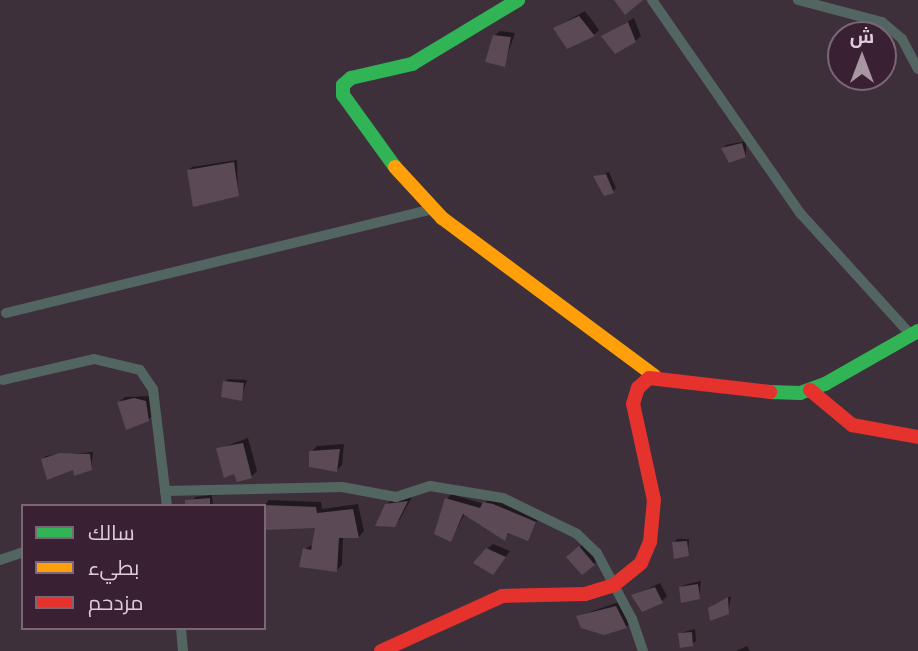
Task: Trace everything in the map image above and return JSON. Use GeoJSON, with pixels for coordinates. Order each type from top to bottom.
{"type":"FeatureCollection","features":[{"type":"Feature","properties":{"kind":"street"},"geometry":{"type":"LineString","coordinates":[[518,0],[412,64],[351,78],[343,85],[345,98],[391,163],[433,209],[655,376],[756,393],[810,390],[914,333],[801,214],[652,0]]}},
{"type":"Feature","properties":{"kind":"street"},"geometry":{"type":"LineString","coordinates":[[798,0],[882,22],[902,39],[918,69]]}},
{"type":"Feature","properties":{"kind":"street"},"geometry":{"type":"LineString","coordinates":[[6,313],[433,209]]}},
{"type":"Feature","properties":{"kind":"street"},"geometry":{"type":"LineString","coordinates":[[4,380],[94,359],[140,370],[153,389],[167,504]]}},
{"type":"Feature","properties":{"kind":"street"},"geometry":{"type":"LineString","coordinates":[[381,651],[502,596],[585,594],[614,585],[641,563],[650,542],[654,500],[633,404],[638,388],[655,376]]}},
{"type":"Feature","properties":{"kind":"street"},"geometry":{"type":"LineString","coordinates":[[810,390],[852,425],[918,437]]}},
{"type":"Feature","properties":{"kind":"street"},"geometry":{"type":"LineString","coordinates":[[165,491],[342,487],[396,496],[430,486],[489,495],[578,534],[597,553],[643,651]]}},
{"type":"Feature","properties":{"kind":"street"},"geometry":{"type":"LineString","coordinates":[[0,559],[21,553]]}},
{"type":"Feature","properties":{"kind":"street"},"geometry":{"type":"LineString","coordinates":[[181,630],[183,651]]}},
{"type":"Feature","properties":{"kind":"building"},"geometry":{"type":"Polygon","coordinates":[[[614,0],[643,0],[625,15],[614,0]]]}},
{"type":"Feature","properties":{"kind":"building"},"geometry":{"type":"Polygon","coordinates":[[[579,16],[595,36],[567,49],[553,28],[579,16]]]}},
{"type":"Feature","properties":{"kind":"building"},"geometry":{"type":"Polygon","coordinates":[[[628,22],[636,42],[615,54],[601,36],[628,22]]]}},
{"type":"Feature","properties":{"kind":"building"},"geometry":{"type":"Polygon","coordinates":[[[493,35],[511,37],[505,67],[485,62],[493,35]]]}},
{"type":"Feature","properties":{"kind":"building"},"geometry":{"type":"Polygon","coordinates":[[[742,143],[746,157],[729,163],[721,148],[742,143]]]}},
{"type":"Feature","properties":{"kind":"building"},"geometry":{"type":"Polygon","coordinates":[[[234,162],[239,196],[193,207],[187,170],[234,162]]]}},
{"type":"Feature","properties":{"kind":"building"},"geometry":{"type":"Polygon","coordinates":[[[606,174],[614,193],[604,196],[593,176],[606,174]]]}},
{"type":"Feature","properties":{"kind":"building"},"geometry":{"type":"Polygon","coordinates":[[[223,381],[244,383],[242,401],[221,397],[223,381]]]}},
{"type":"Feature","properties":{"kind":"building"},"geometry":{"type":"Polygon","coordinates":[[[134,398],[146,401],[149,421],[126,430],[117,402],[134,398]]]}},
{"type":"Feature","properties":{"kind":"building"},"geometry":{"type":"Polygon","coordinates":[[[243,443],[252,478],[237,482],[234,474],[224,478],[216,448],[243,443]]]}},
{"type":"Feature","properties":{"kind":"building"},"geometry":{"type":"Polygon","coordinates":[[[340,449],[337,472],[309,467],[309,451],[340,449]]]}},
{"type":"Feature","properties":{"kind":"building"},"geometry":{"type":"Polygon","coordinates":[[[60,453],[90,454],[92,470],[74,476],[73,470],[47,480],[41,459],[60,453]]]}},
{"type":"Feature","properties":{"kind":"building"},"geometry":{"type":"Polygon","coordinates":[[[210,498],[210,504],[185,504],[185,500],[210,498]]]}},
{"type":"Feature","properties":{"kind":"building"},"geometry":{"type":"Polygon","coordinates":[[[445,498],[480,508],[483,502],[493,504],[536,522],[528,541],[508,533],[505,541],[463,514],[451,542],[434,534],[445,498]]]}},
{"type":"Feature","properties":{"kind":"building"},"geometry":{"type":"Polygon","coordinates":[[[408,501],[395,527],[375,526],[385,504],[408,501]]]}},
{"type":"Feature","properties":{"kind":"building"},"geometry":{"type":"Polygon","coordinates":[[[266,505],[316,507],[317,513],[353,509],[359,538],[339,538],[337,572],[299,567],[303,548],[311,550],[315,528],[266,530],[266,505]]]}},
{"type":"Feature","properties":{"kind":"building"},"geometry":{"type":"Polygon","coordinates":[[[687,541],[689,556],[674,559],[672,542],[687,541]]]}},
{"type":"Feature","properties":{"kind":"building"},"geometry":{"type":"Polygon","coordinates":[[[579,546],[595,565],[582,575],[566,557],[579,546]]]}},
{"type":"Feature","properties":{"kind":"building"},"geometry":{"type":"Polygon","coordinates":[[[486,548],[506,557],[493,575],[473,563],[486,548]]]}},
{"type":"Feature","properties":{"kind":"building"},"geometry":{"type":"Polygon","coordinates":[[[698,584],[700,599],[681,603],[679,587],[698,584]]]}},
{"type":"Feature","properties":{"kind":"building"},"geometry":{"type":"Polygon","coordinates":[[[655,587],[663,603],[642,612],[631,595],[655,587]]]}},
{"type":"Feature","properties":{"kind":"building"},"geometry":{"type":"Polygon","coordinates":[[[728,597],[729,614],[710,621],[708,608],[728,597]]]}},
{"type":"Feature","properties":{"kind":"building"},"geometry":{"type":"Polygon","coordinates":[[[616,606],[627,628],[604,635],[581,628],[576,616],[616,606]]]}},
{"type":"Feature","properties":{"kind":"building"},"geometry":{"type":"Polygon","coordinates":[[[692,632],[693,646],[680,648],[678,633],[692,632]]]}},
{"type":"Feature","properties":{"kind":"traffic: fast"},"geometry":{"type":"LineString","coordinates":[[395,167],[343,95],[343,85],[351,78],[412,64],[518,0]]}},
{"type":"Feature","properties":{"kind":"traffic: fast"},"geometry":{"type":"LineString","coordinates":[[770,392],[800,393],[825,384],[918,331]]}},
{"type":"Feature","properties":{"kind":"traffic: slow"},"geometry":{"type":"LineString","coordinates":[[395,167],[442,218],[655,376]]}},
{"type":"Feature","properties":{"kind":"traffic: jam"},"geometry":{"type":"LineString","coordinates":[[381,651],[502,596],[585,594],[614,585],[641,563],[650,542],[654,500],[633,404],[638,388],[649,378],[770,392]]}},
{"type":"Feature","properties":{"kind":"traffic: jam"},"geometry":{"type":"LineString","coordinates":[[810,390],[852,425],[918,437]]}}]}
